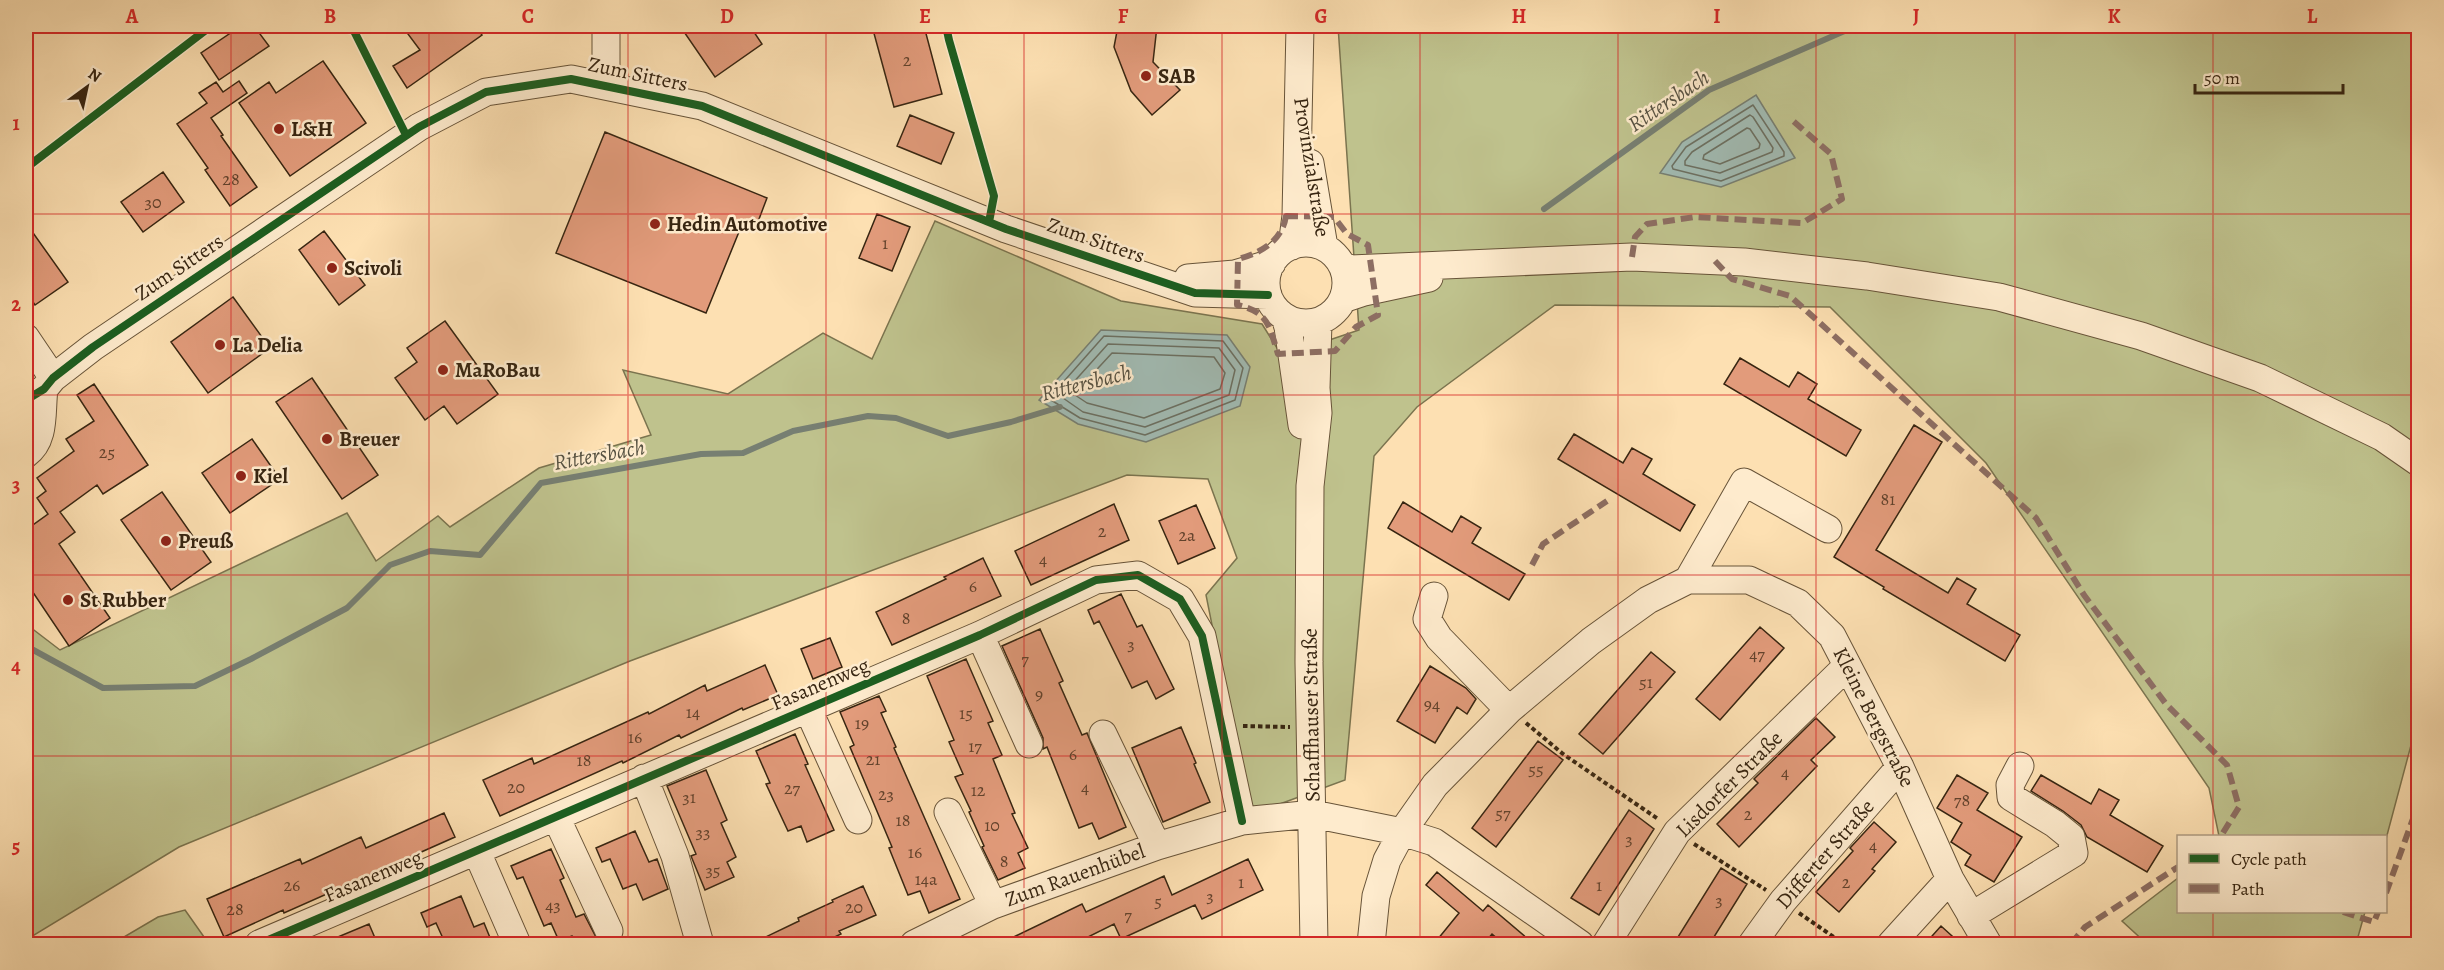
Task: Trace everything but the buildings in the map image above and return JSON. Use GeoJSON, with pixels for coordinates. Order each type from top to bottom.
{"type":"FeatureCollection","features":[{"type":"Feature","properties":{"kind":"street"},"geometry":{"type":"LineString","coordinates":[[606,26],[606,84]]}},
{"type":"Feature","properties":{"kind":"street","name":"Provinzialstraße"},"geometry":{"type":"LineString","coordinates":[[1282,254],[1296,216],[1300,26]]}},
{"type":"Feature","properties":{"kind":"street","name":"Zum Sitters"},"geometry":{"type":"LineString","coordinates":[[41,389],[93,347],[428,122],[486,92],[571,79],[606,84],[702,106],[1006,229],[1195,293],[1268,296]]}},
{"type":"Feature","properties":{"kind":"street","name":"Provinzialstraße"},"geometry":{"type":"LineString","coordinates":[[1300,86],[1324,247]]}},
{"type":"Feature","properties":{"kind":"street"},"geometry":{"type":"LineString","coordinates":[[1314,244],[1324,247],[1335,255],[1343,266],[1346,289],[1343,299],[1337,309],[1318,322],[1295,321],[1285,317],[1268,296],[1266,284],[1282,254],[1314,244]]}},
{"type":"Feature","properties":{"kind":"street","name":"Zum Sitters"},"geometry":{"type":"LineString","coordinates":[[1136,272],[1197,279],[1235,274],[1282,254]]}},
{"type":"Feature","properties":{"kind":"street"},"geometry":{"type":"LineString","coordinates":[[1343,266],[1351,269],[1632,257],[1744,262],[1867,276],[1999,297],[2141,336],[2260,378],[2382,437],[2418,462]]}},
{"type":"Feature","properties":{"kind":"street"},"geometry":{"type":"LineString","coordinates":[[1343,299],[1364,292],[1500,262]]}},
{"type":"Feature","properties":{"kind":"street","name":"Schaffhauser Straße"},"geometry":{"type":"LineString","coordinates":[[1285,317],[1310,486]]}},
{"type":"Feature","properties":{"kind":"street","name":"Schaffhauser Straße"},"geometry":{"type":"LineString","coordinates":[[1314,945],[1310,728],[1310,486],[1318,413],[1316,388],[1318,322]]}},
{"type":"Feature","properties":{"kind":"street"},"geometry":{"type":"LineString","coordinates":[[26,338],[41,389],[41,429],[35,447],[26,454]]}},
{"type":"Feature","properties":{"kind":"street"},"geometry":{"type":"LineString","coordinates":[[1688,580],[1744,482],[1828,529]]}},
{"type":"Feature","properties":{"kind":"street","name":"Fasanenweg"},"geometry":{"type":"LineString","coordinates":[[259,945],[308,935],[477,852],[644,778],[981,635],[1096,580],[1138,575],[1180,599],[1202,636],[1242,821]]}},
{"type":"Feature","properties":{"kind":"street","name":"Kleine Bergstraße"},"geometry":{"type":"LineString","coordinates":[[1371,945],[1376,896],[1388,860],[1402,832],[1435,785],[1509,710],[1591,641],[1648,600],[1688,580],[1749,580],[1798,603],[1832,636],[1900,767],[1950,879],[1988,945]]}},
{"type":"Feature","properties":{"kind":"street"},"geometry":{"type":"LineString","coordinates":[[1434,596],[1427,619],[1439,638],[1509,710]]}},
{"type":"Feature","properties":{"kind":"street"},"geometry":{"type":"LineString","coordinates":[[981,635],[1029,744]]}},
{"type":"Feature","properties":{"kind":"street","name":"Lisdorfer Straße"},"geometry":{"type":"LineString","coordinates":[[1606,945],[1677,832],[1847,666]]}},
{"type":"Feature","properties":{"kind":"street","name":"Fasanenweg"},"geometry":{"type":"LineString","coordinates":[[808,709],[858,820]]}},
{"type":"Feature","properties":{"kind":"street","name":"Zum Rauenhübel"},"geometry":{"type":"LineString","coordinates":[[1103,734],[1157,846]]}},
{"type":"Feature","properties":{"kind":"street"},"geometry":{"type":"LineString","coordinates":[[1971,916],[2074,853],[2071,837],[2055,824],[2011,797],[2010,785],[2020,766]]}},
{"type":"Feature","properties":{"kind":"street","name":"Differter Straße"},"geometry":{"type":"LineString","coordinates":[[1752,945],[1783,901],[1900,767]]}},
{"type":"Feature","properties":{"kind":"street"},"geometry":{"type":"LineString","coordinates":[[644,778],[675,856],[700,945]]}},
{"type":"Feature","properties":{"kind":"street","name":"Zum Rauenhübel"},"geometry":{"type":"LineString","coordinates":[[948,812],[993,905]]}},
{"type":"Feature","properties":{"kind":"street","name":"Zum Rauenhübel"},"geometry":{"type":"LineString","coordinates":[[914,945],[993,905],[1157,846],[1242,821],[1313,814],[1402,832],[1434,842],[1580,945]]}},
{"type":"Feature","properties":{"kind":"street"},"geometry":{"type":"LineString","coordinates":[[556,817],[609,931]]}},
{"type":"Feature","properties":{"kind":"street"},"geometry":{"type":"LineString","coordinates":[[477,852],[517,945]]}},
{"type":"Feature","properties":{"kind":"street"},"geometry":{"type":"LineString","coordinates":[[1891,945],[1950,879]]}},
{"type":"Feature","properties":{"kind":"path"},"geometry":{"type":"LineString","coordinates":[[1221,725],[1310,728]]}},
{"type":"Feature","properties":{"kind":"green space"},"geometry":{"type":"Polygon","coordinates":[[[1338,26],[2418,26],[2418,719],[2387,835],[2219,835],[2209,788],[1986,463],[1830,307],[1555,305],[1417,407],[1374,456],[1345,780],[1250,815],[1206,595],[1237,558],[1208,479],[1127,475],[630,661],[179,847],[26,940],[26,624],[60,650],[347,513],[376,561],[438,516],[450,527],[539,468],[651,435],[623,370],[728,394],[823,333],[872,359],[935,221],[1121,301],[1262,324],[1282,356],[1359,330],[1338,26]]]}},
{"type":"Feature","properties":{"kind":"green space"},"geometry":{"type":"Polygon","coordinates":[[[2177,879],[2177,913],[2365,913],[2356,944],[2147,944],[2122,921],[2177,879]]]}},
{"type":"Feature","properties":{"kind":"green space"},"geometry":{"type":"Polygon","coordinates":[[[185,910],[209,944],[112,944],[158,917],[185,910]]]}},
{"type":"Feature","properties":{"kind":"water"},"geometry":{"type":"Polygon","coordinates":[[[1756,95],[1795,158],[1721,187],[1660,173],[1682,142],[1756,95]]]}},
{"type":"Feature","properties":{"kind":"water"},"geometry":{"type":"Polygon","coordinates":[[[1101,330],[1227,335],[1250,367],[1240,406],[1146,442],[1078,424],[1039,400],[1101,330]]]}},
{"type":"Feature","properties":{"kind":"waterway","name":"Rittersbach"},"geometry":{"type":"LineString","coordinates":[[1544,209],[1709,90],[1856,26]]}},
{"type":"Feature","properties":{"kind":"waterway","name":"Rittersbach"},"geometry":{"type":"LineString","coordinates":[[26,646],[103,688],[195,686],[347,608],[390,565],[430,551],[480,555],[541,483],[701,454],[743,453],[793,431],[868,416],[896,418],[948,436],[1011,422],[1060,407]]}},
{"type":"Feature","properties":{"kind":"marked path"},"geometry":{"type":"LineString","coordinates":[[1632,257],[1635,237],[1647,224],[1695,217],[1802,223],[1842,199],[1831,154],[1792,120]]}},
{"type":"Feature","properties":{"kind":"marked path"},"geometry":{"type":"LineString","coordinates":[[1286,216],[1334,217],[1347,234],[1368,245],[1378,315],[1356,327],[1335,351],[1278,354],[1270,328],[1262,316],[1237,305],[1238,259],[1269,245],[1280,232],[1286,216]]}},
{"type":"Feature","properties":{"kind":"marked path"},"geometry":{"type":"LineString","coordinates":[[1715,261],[1732,279],[1790,296],[2036,518],[2084,595],[2166,704],[2227,765],[2239,807],[2222,835]]}},
{"type":"Feature","properties":{"kind":"marked path"},"geometry":{"type":"LineString","coordinates":[[1532,565],[1543,544],[1607,501]]}},
{"type":"Feature","properties":{"kind":"marked path"},"geometry":{"type":"LineString","coordinates":[[2387,890],[2418,805]]}},
{"type":"Feature","properties":{"kind":"marked path"},"geometry":{"type":"LineString","coordinates":[[2071,944],[2085,927],[2177,868]]}},
{"type":"Feature","properties":{"kind":"marked path"},"geometry":{"type":"LineString","coordinates":[[2346,913],[2374,922],[2378,913]]}},
{"type":"Feature","properties":{"kind":"cycle path"},"geometry":{"type":"LineString","coordinates":[[26,168],[211,26]]}},
{"type":"Feature","properties":{"kind":"cycle path"},"geometry":{"type":"LineString","coordinates":[[343,26],[354,31],[406,135]]}},
{"type":"Feature","properties":{"kind":"cycle path"},"geometry":{"type":"LineString","coordinates":[[946,26],[994,196],[989,222]]}},
{"type":"Feature","properties":{"kind":"cycle path"},"geometry":{"type":"LineString","coordinates":[[26,400],[44,389],[53,378],[93,347],[419,127],[486,92],[571,79],[702,106],[1006,229],[1195,293],[1268,295]]}},
{"type":"Feature","properties":{"kind":"cycle path"},"geometry":{"type":"LineString","coordinates":[[259,944],[980,635],[1096,580],[1138,575],[1180,599],[1202,636],[1242,821]]}},
{"type":"Feature","properties":{"kind":"place","name":"SAB"},"geometry":{"type":"Point","coordinates":[1146,76]}},
{"type":"Feature","properties":{"kind":"place","name":"L&H"},"geometry":{"type":"Point","coordinates":[279,129]}},
{"type":"Feature","properties":{"kind":"place","name":"Hedin Automotive"},"geometry":{"type":"Point","coordinates":[655,224]}},
{"type":"Feature","properties":{"kind":"place","name":"Scivoli"},"geometry":{"type":"Point","coordinates":[332,268]}},
{"type":"Feature","properties":{"kind":"place","name":"La Delia"},"geometry":{"type":"Point","coordinates":[220,345]}},
{"type":"Feature","properties":{"kind":"place","name":"MaRoBau"},"geometry":{"type":"Point","coordinates":[443,370]}},
{"type":"Feature","properties":{"kind":"place","name":"Breuer"},"geometry":{"type":"Point","coordinates":[327,439]}},
{"type":"Feature","properties":{"kind":"place","name":"Kiel"},"geometry":{"type":"Point","coordinates":[241,476]}},
{"type":"Feature","properties":{"kind":"place","name":"Preuß"},"geometry":{"type":"Point","coordinates":[166,541]}},
{"type":"Feature","properties":{"kind":"place","name":"St Rubber"},"geometry":{"type":"Point","coordinates":[68,600]}}]}
